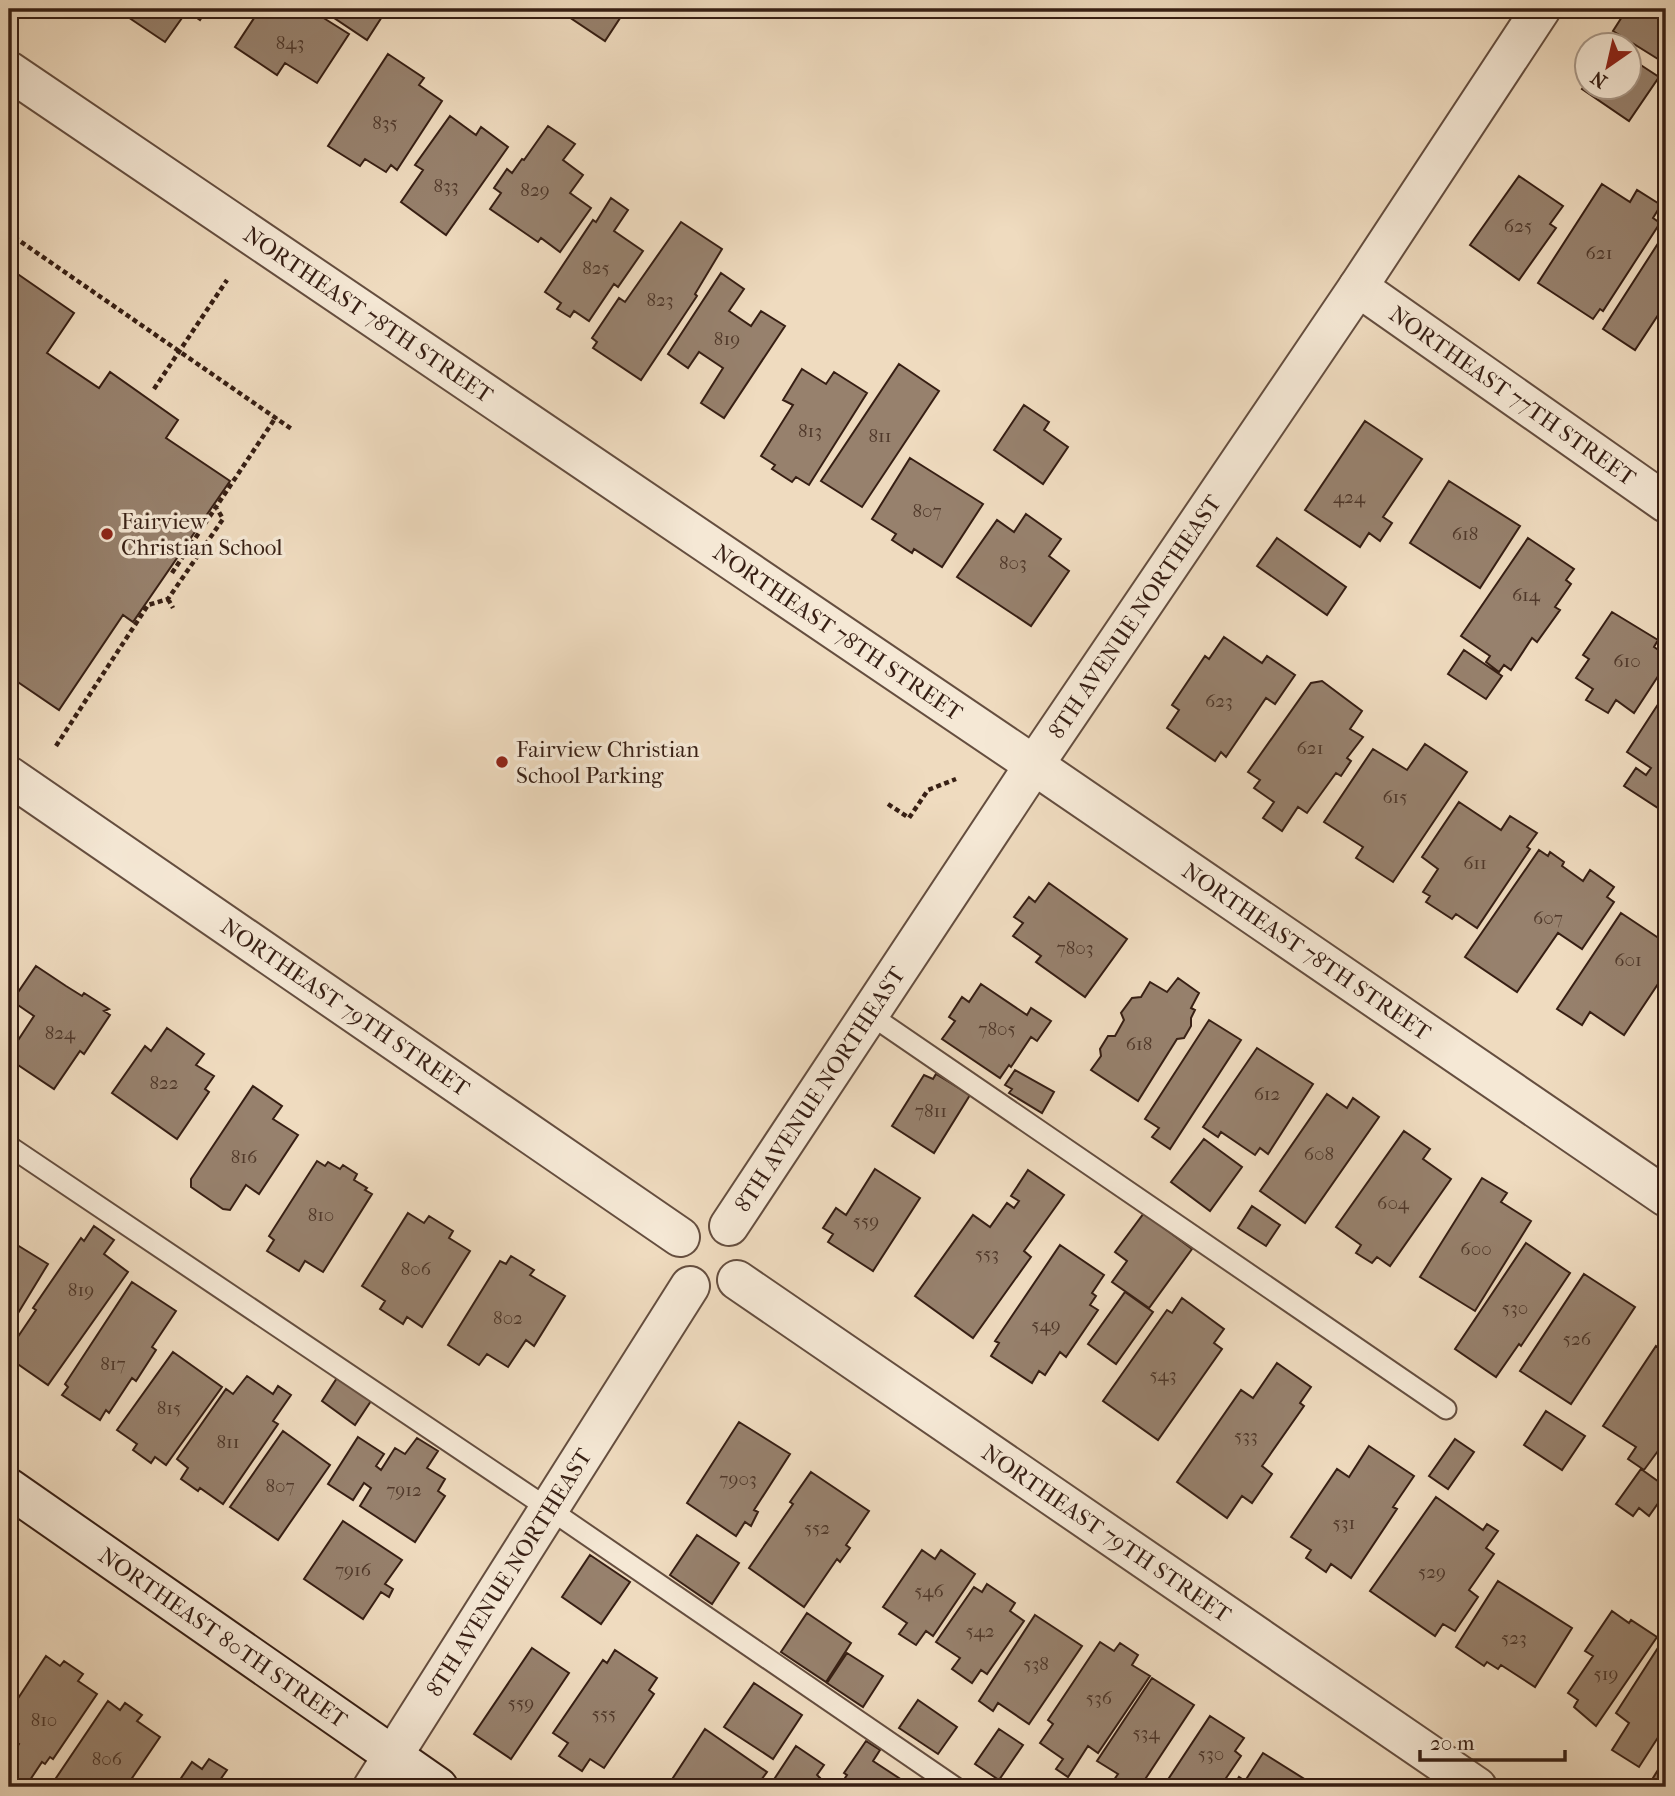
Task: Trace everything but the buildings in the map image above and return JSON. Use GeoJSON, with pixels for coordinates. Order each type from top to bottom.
{"type":"FeatureCollection","features":[{"type":"Feature","properties":{"kind":"street","name":"8TH AVENUE NORTHEAST"},"geometry":{"type":"LineString","coordinates":[[729,1226],[1034,765],[1358,287],[1541,9]]}},
{"type":"Feature","properties":{"kind":"street","name":"NORTHEAST 78TH STREET"},"geometry":{"type":"LineString","coordinates":[[9,71],[1034,765],[1661,1182]]}},
{"type":"Feature","properties":{"kind":"street","name":"NORTHEAST 77TH STREET"},"geometry":{"type":"LineString","coordinates":[[1358,287],[1666,503]]}},
{"type":"Feature","properties":{"kind":"street","name":"NORTHEAST 79TH STREET"},"geometry":{"type":"LineString","coordinates":[[9,776],[680,1237]]}},
{"type":"Feature","properties":{"kind":"street"},"geometry":{"type":"LineString","coordinates":[[705,1221],[729,1226],[738,1234],[744,1245],[746,1258],[737,1280],[727,1289],[716,1293],[704,1293],[690,1286],[678,1273],[674,1263],[674,1251],[680,1237],[694,1225],[705,1221]]}},
{"type":"Feature","properties":{"kind":"street","name":"NORTHEAST 79TH STREET"},"geometry":{"type":"LineString","coordinates":[[737,1280],[1477,1787]]}},
{"type":"Feature","properties":{"kind":"street","name":"8TH AVENUE NORTHEAST"},"geometry":{"type":"LineString","coordinates":[[373,1787],[690,1286]]}},
{"type":"Feature","properties":{"kind":"street","name":"NORTHEAST 80TH STREET"},"geometry":{"type":"LineString","coordinates":[[9,1488],[438,1787]]}},
{"type":"Feature","properties":{"kind":"lane"},"geometry":{"type":"LineString","coordinates":[[869,1014],[1447,1409]]}},
{"type":"Feature","properties":{"kind":"lane"},"geometry":{"type":"LineString","coordinates":[[9,1146],[549,1509],[954,1787]]}},
{"type":"Feature","properties":{"kind":"path"},"geometry":{"type":"LineString","coordinates":[[14,237],[293,430]]}},
{"type":"Feature","properties":{"kind":"path"},"geometry":{"type":"LineString","coordinates":[[154,389],[227,280]]}},
{"type":"Feature","properties":{"kind":"path"},"geometry":{"type":"LineString","coordinates":[[172,573],[276,417]]}},
{"type":"Feature","properties":{"kind":"path"},"geometry":{"type":"LineString","coordinates":[[56,746],[148,605],[169,599],[223,519],[216,507]]}},
{"type":"Feature","properties":{"kind":"path"},"geometry":{"type":"LineString","coordinates":[[169,599],[173,608]]}},
{"type":"Feature","properties":{"kind":"path"},"geometry":{"type":"LineString","coordinates":[[888,804],[909,818],[929,789],[956,779]]}},
{"type":"Feature","properties":{"kind":"place","name":"Fairview Christian School"},"geometry":{"type":"Point","coordinates":[107,534]}},
{"type":"Feature","properties":{"kind":"place","name":"Fairview Christian School Parking"},"geometry":{"type":"Point","coordinates":[502,762]}}]}
